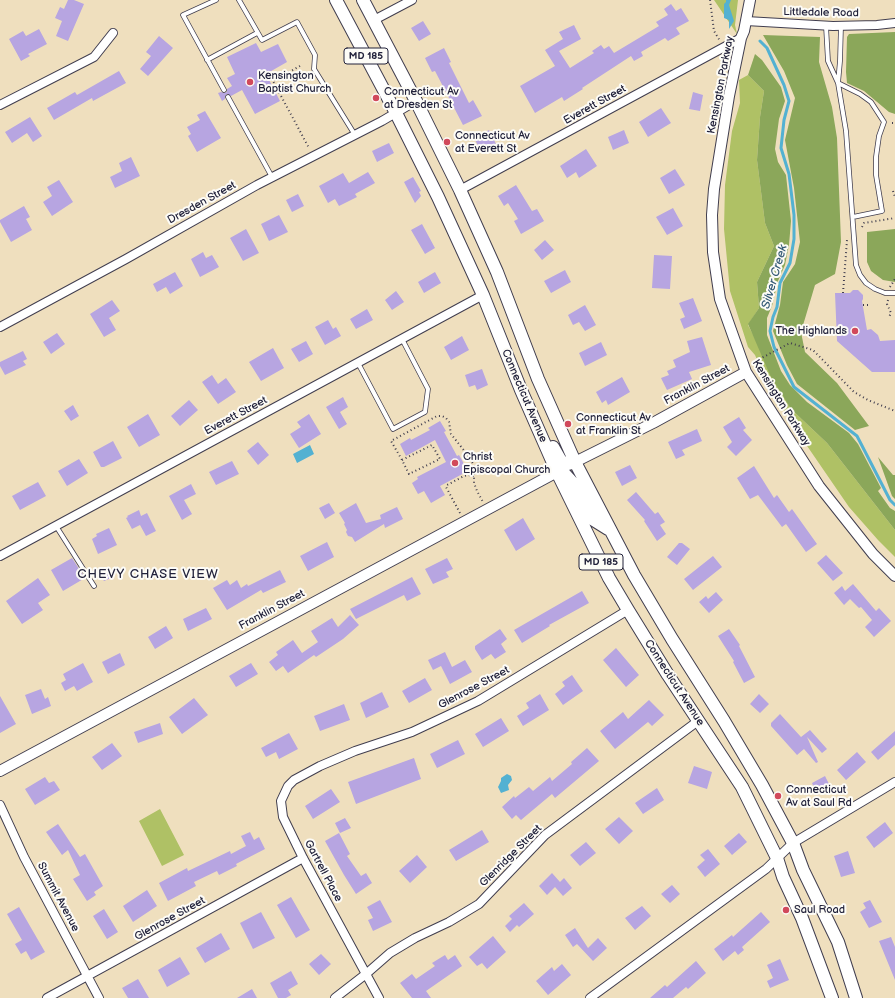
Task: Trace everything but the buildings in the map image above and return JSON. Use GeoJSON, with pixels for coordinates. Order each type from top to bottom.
{"type":"FeatureCollection","features":[{"type":"Feature","properties":{"kind":"main road","name":"Connecticut Avenue"},"geometry":{"type":"LineString","coordinates":[[336,0],[396,113],[438,197],[483,294],[533,419],[557,472],[609,578],[698,721],[742,788],[777,858],[783,877],[802,918],[832,998]]}},
{"type":"Feature","properties":{"kind":"main road","name":"Connecticut Avenue"},"geometry":{"type":"LineString","coordinates":[[363,0],[416,101],[498,272],[538,379],[575,462],[608,528],[651,605],[724,721],[762,785],[792,844],[802,870],[838,942],[856,998]]}},
{"type":"Feature","properties":{"kind":"main road"},"geometry":{"type":"LineString","coordinates":[[533,419],[542,425],[555,453],[561,461],[568,464],[575,462]]}},
{"type":"Feature","properties":{"kind":"main road"},"geometry":{"type":"LineString","coordinates":[[557,472],[562,471],[573,483],[592,520],[608,528]]}},
{"type":"Feature","properties":{"kind":"street"},"geometry":{"type":"LineString","coordinates":[[374,20],[412,0]]}},
{"type":"Feature","properties":{"kind":"street","name":"Kensington Parkway"},"geometry":{"type":"LineString","coordinates":[[750,0],[729,96],[714,189],[712,215],[713,252],[720,299],[746,372],[819,486],[873,554],[895,576]]}},
{"type":"Feature","properties":{"kind":"street","name":"Littledale Road"},"geometry":{"type":"LineString","coordinates":[[746,21],[826,26],[895,23]]}},
{"type":"Feature","properties":{"kind":"street"},"geometry":{"type":"LineString","coordinates":[[0,105],[94,57],[113,33]]}},
{"type":"Feature","properties":{"kind":"street","name":"Everett Street"},"geometry":{"type":"LineString","coordinates":[[460,190],[741,38]]}},
{"type":"Feature","properties":{"kind":"street","name":"Dresden Street"},"geometry":{"type":"LineString","coordinates":[[0,326],[126,259],[272,177],[355,135],[416,101]]}},
{"type":"Feature","properties":{"kind":"street","name":"Everett Street"},"geometry":{"type":"LineString","coordinates":[[0,556],[483,294]]}},
{"type":"Feature","properties":{"kind":"street","name":"Franklin Street"},"geometry":{"type":"LineString","coordinates":[[575,462],[652,423],[746,372]]}},
{"type":"Feature","properties":{"kind":"street","name":"Franklin Street"},"geometry":{"type":"LineString","coordinates":[[0,771],[487,508],[557,472]]}},
{"type":"Feature","properties":{"kind":"street","name":"Glenrose Street"},"geometry":{"type":"LineString","coordinates":[[320,766],[355,751],[412,732],[478,701],[628,610]]}},
{"type":"Feature","properties":{"kind":"street","name":"Glenridge Street"},"geometry":{"type":"LineString","coordinates":[[335,998],[390,953],[479,904],[545,835],[698,721]]}},
{"type":"Feature","properties":{"kind":"street","name":"Gartrell Place"},"geometry":{"type":"LineString","coordinates":[[320,766],[294,780],[288,786],[281,801],[283,817],[303,858],[379,998]]}},
{"type":"Feature","properties":{"kind":"street"},"geometry":{"type":"LineString","coordinates":[[590,998],[766,869],[792,844],[895,782]]}},
{"type":"Feature","properties":{"kind":"street","name":"Summit Avenue"},"geometry":{"type":"LineString","coordinates":[[0,805],[24,857],[99,998]]}},
{"type":"Feature","properties":{"kind":"street","name":"Glenrose Street"},"geometry":{"type":"LineString","coordinates":[[47,998],[303,858]]}},
{"type":"Feature","properties":{"kind":"lane"},"geometry":{"type":"LineString","coordinates":[[216,0],[183,15],[224,90]]}},
{"type":"Feature","properties":{"kind":"lane"},"geometry":{"type":"LineString","coordinates":[[239,0],[262,40],[297,22],[314,55],[314,69],[355,135]]}},
{"type":"Feature","properties":{"kind":"lane"},"geometry":{"type":"LineString","coordinates":[[826,26],[828,61],[838,83],[860,94],[871,102],[884,122],[879,136],[876,157],[876,175],[882,211],[853,217]]}},
{"type":"Feature","properties":{"kind":"lane"},"geometry":{"type":"LineString","coordinates":[[841,26],[838,83],[846,131],[856,265],[860,275],[866,283],[875,290],[885,293],[895,293]]}},
{"type":"Feature","properties":{"kind":"lane"},"geometry":{"type":"LineString","coordinates":[[207,60],[257,33]]}},
{"type":"Feature","properties":{"kind":"lane"},"geometry":{"type":"LineString","coordinates":[[228,97],[272,177]]}},
{"type":"Feature","properties":{"kind":"lane"},"geometry":{"type":"LineString","coordinates":[[358,363],[394,429],[424,412],[428,389],[402,339]]}},
{"type":"Feature","properties":{"kind":"lane"},"geometry":{"type":"LineString","coordinates":[[56,526],[94,586]]}},
{"type":"Feature","properties":{"kind":"path"},"geometry":{"type":"LineString","coordinates":[[710,0],[714,31],[724,47]]}},
{"type":"Feature","properties":{"kind":"path"},"geometry":{"type":"LineString","coordinates":[[273,81],[300,66]]}},
{"type":"Feature","properties":{"kind":"path"},"geometry":{"type":"LineString","coordinates":[[269,72],[309,148]]}},
{"type":"Feature","properties":{"kind":"path"},"geometry":{"type":"LineString","coordinates":[[893,191],[895,197]]}},
{"type":"Feature","properties":{"kind":"path"},"geometry":{"type":"LineString","coordinates":[[862,227],[864,223],[895,218]]}},
{"type":"Feature","properties":{"kind":"path"},"geometry":{"type":"LineString","coordinates":[[843,293],[847,238]]}},
{"type":"Feature","properties":{"kind":"path"},"geometry":{"type":"LineString","coordinates":[[889,288],[895,279]]}},
{"type":"Feature","properties":{"kind":"path"},"geometry":{"type":"LineString","coordinates":[[888,300],[887,304],[890,313],[889,317]]}},
{"type":"Feature","properties":{"kind":"path"},"geometry":{"type":"LineString","coordinates":[[863,305],[870,305]]}},
{"type":"Feature","properties":{"kind":"path"},"geometry":{"type":"LineString","coordinates":[[752,363],[790,343],[813,350],[854,392],[868,400],[895,411]]}},
{"type":"Feature","properties":{"kind":"path"},"geometry":{"type":"LineString","coordinates":[[402,460],[432,445],[440,459],[410,474],[402,460],[392,440],[437,416],[446,418],[449,422],[451,434],[470,458],[474,466],[477,491],[487,508]]}},
{"type":"Feature","properties":{"kind":"path"},"geometry":{"type":"LineString","coordinates":[[465,520],[446,487],[464,476],[474,476]]}},
{"type":"Feature","properties":{"kind":"green space"},"geometry":{"type":"Polygon","coordinates":[[[714,0],[738,0],[735,25],[737,34],[714,0]]]}},
{"type":"Feature","properties":{"kind":"green space"},"geometry":{"type":"Polygon","coordinates":[[[895,32],[895,114],[889,112],[864,91],[847,83],[846,72],[847,37],[849,34],[895,32]]]}},
{"type":"Feature","properties":{"kind":"green space"},"geometry":{"type":"Polygon","coordinates":[[[763,35],[820,37],[819,62],[832,107],[837,138],[841,242],[835,274],[815,285],[801,332],[805,352],[837,383],[869,426],[855,430],[797,384],[787,365],[773,331],[780,305],[783,282],[795,264],[800,242],[794,188],[785,140],[795,98],[784,71],[763,35]]]}},
{"type":"Feature","properties":{"kind":"green space"},"geometry":{"type":"Polygon","coordinates":[[[755,54],[762,60],[781,87],[785,101],[779,119],[775,149],[778,162],[786,175],[791,221],[789,245],[785,265],[778,281],[772,306],[767,318],[767,335],[781,371],[790,385],[807,402],[849,433],[858,444],[881,488],[878,491],[890,508],[895,511],[895,530],[827,443],[791,409],[770,375],[748,324],[759,308],[757,282],[774,246],[765,223],[757,160],[760,117],[764,91],[748,75],[755,54]]]}},
{"type":"Feature","properties":{"kind":"green space"},"geometry":{"type":"Polygon","coordinates":[[[748,75],[764,91],[760,117],[757,160],[765,223],[774,246],[757,282],[759,308],[748,325],[791,409],[827,443],[895,530],[895,557],[849,507],[792,424],[765,378],[755,355],[748,347],[730,291],[724,229],[725,185],[732,131],[740,103],[739,80],[748,75]]]}},
{"type":"Feature","properties":{"kind":"green space"},"geometry":{"type":"Polygon","coordinates":[[[895,229],[895,282],[883,280],[871,271],[867,262],[867,232],[895,229]]]}},
{"type":"Feature","properties":{"kind":"green space"},"geometry":{"type":"Polygon","coordinates":[[[878,457],[893,475],[895,475],[895,499],[892,496],[878,457]]]}},
{"type":"Feature","properties":{"kind":"green space"},"geometry":{"type":"Polygon","coordinates":[[[160,809],[184,855],[162,866],[139,821],[160,809]]]}},
{"type":"Feature","properties":{"kind":"water"},"geometry":{"type":"Polygon","coordinates":[[[726,0],[731,0],[729,5],[734,21],[729,29],[729,20],[724,18],[724,4],[726,0]]]}},
{"type":"Feature","properties":{"kind":"water"},"geometry":{"type":"Polygon","coordinates":[[[310,445],[314,454],[297,463],[293,454],[310,445]]]}},
{"type":"Feature","properties":{"kind":"water"},"geometry":{"type":"Polygon","coordinates":[[[507,774],[511,776],[512,780],[508,785],[509,790],[501,793],[498,787],[501,778],[507,774]]]}},
{"type":"Feature","properties":{"kind":"waterway","name":"Silver Creek"},"geometry":{"type":"LineString","coordinates":[[760,41],[767,48],[784,85],[789,101],[784,120],[781,148],[789,174],[794,215],[794,239],[790,263],[780,283],[777,307],[770,331],[774,347],[794,387],[857,436],[890,500],[895,505]]}},
{"type":"Feature","properties":{"kind":"place","name":"Kensington Baptist Church"},"geometry":{"type":"Point","coordinates":[250,82]}},
{"type":"Feature","properties":{"kind":"place","name":"Connecticut Av at Dresden St"},"geometry":{"type":"Point","coordinates":[376,98]}},
{"type":"Feature","properties":{"kind":"place","name":"Connecticut Av at Everett St"},"geometry":{"type":"Point","coordinates":[447,142]}},
{"type":"Feature","properties":{"kind":"place","name":"The Highlands"},"geometry":{"type":"Point","coordinates":[855,331]}},
{"type":"Feature","properties":{"kind":"place","name":"Connecticut Av at Franklin St"},"geometry":{"type":"Point","coordinates":[568,424]}},
{"type":"Feature","properties":{"kind":"place","name":"Christ Episcopal Church"},"geometry":{"type":"Point","coordinates":[455,463]}},
{"type":"Feature","properties":{"kind":"place","name":"Connecticut Av at Saul Rd"},"geometry":{"type":"Point","coordinates":[778,796]}},
{"type":"Feature","properties":{"kind":"place","name":"Saul Road"},"geometry":{"type":"Point","coordinates":[786,910]}},
{"type":"Feature","properties":{"kind":"district","name":"CHEVY CHASE VIEW"},"geometry":{"type":"Point","coordinates":[148,575]}}]}
